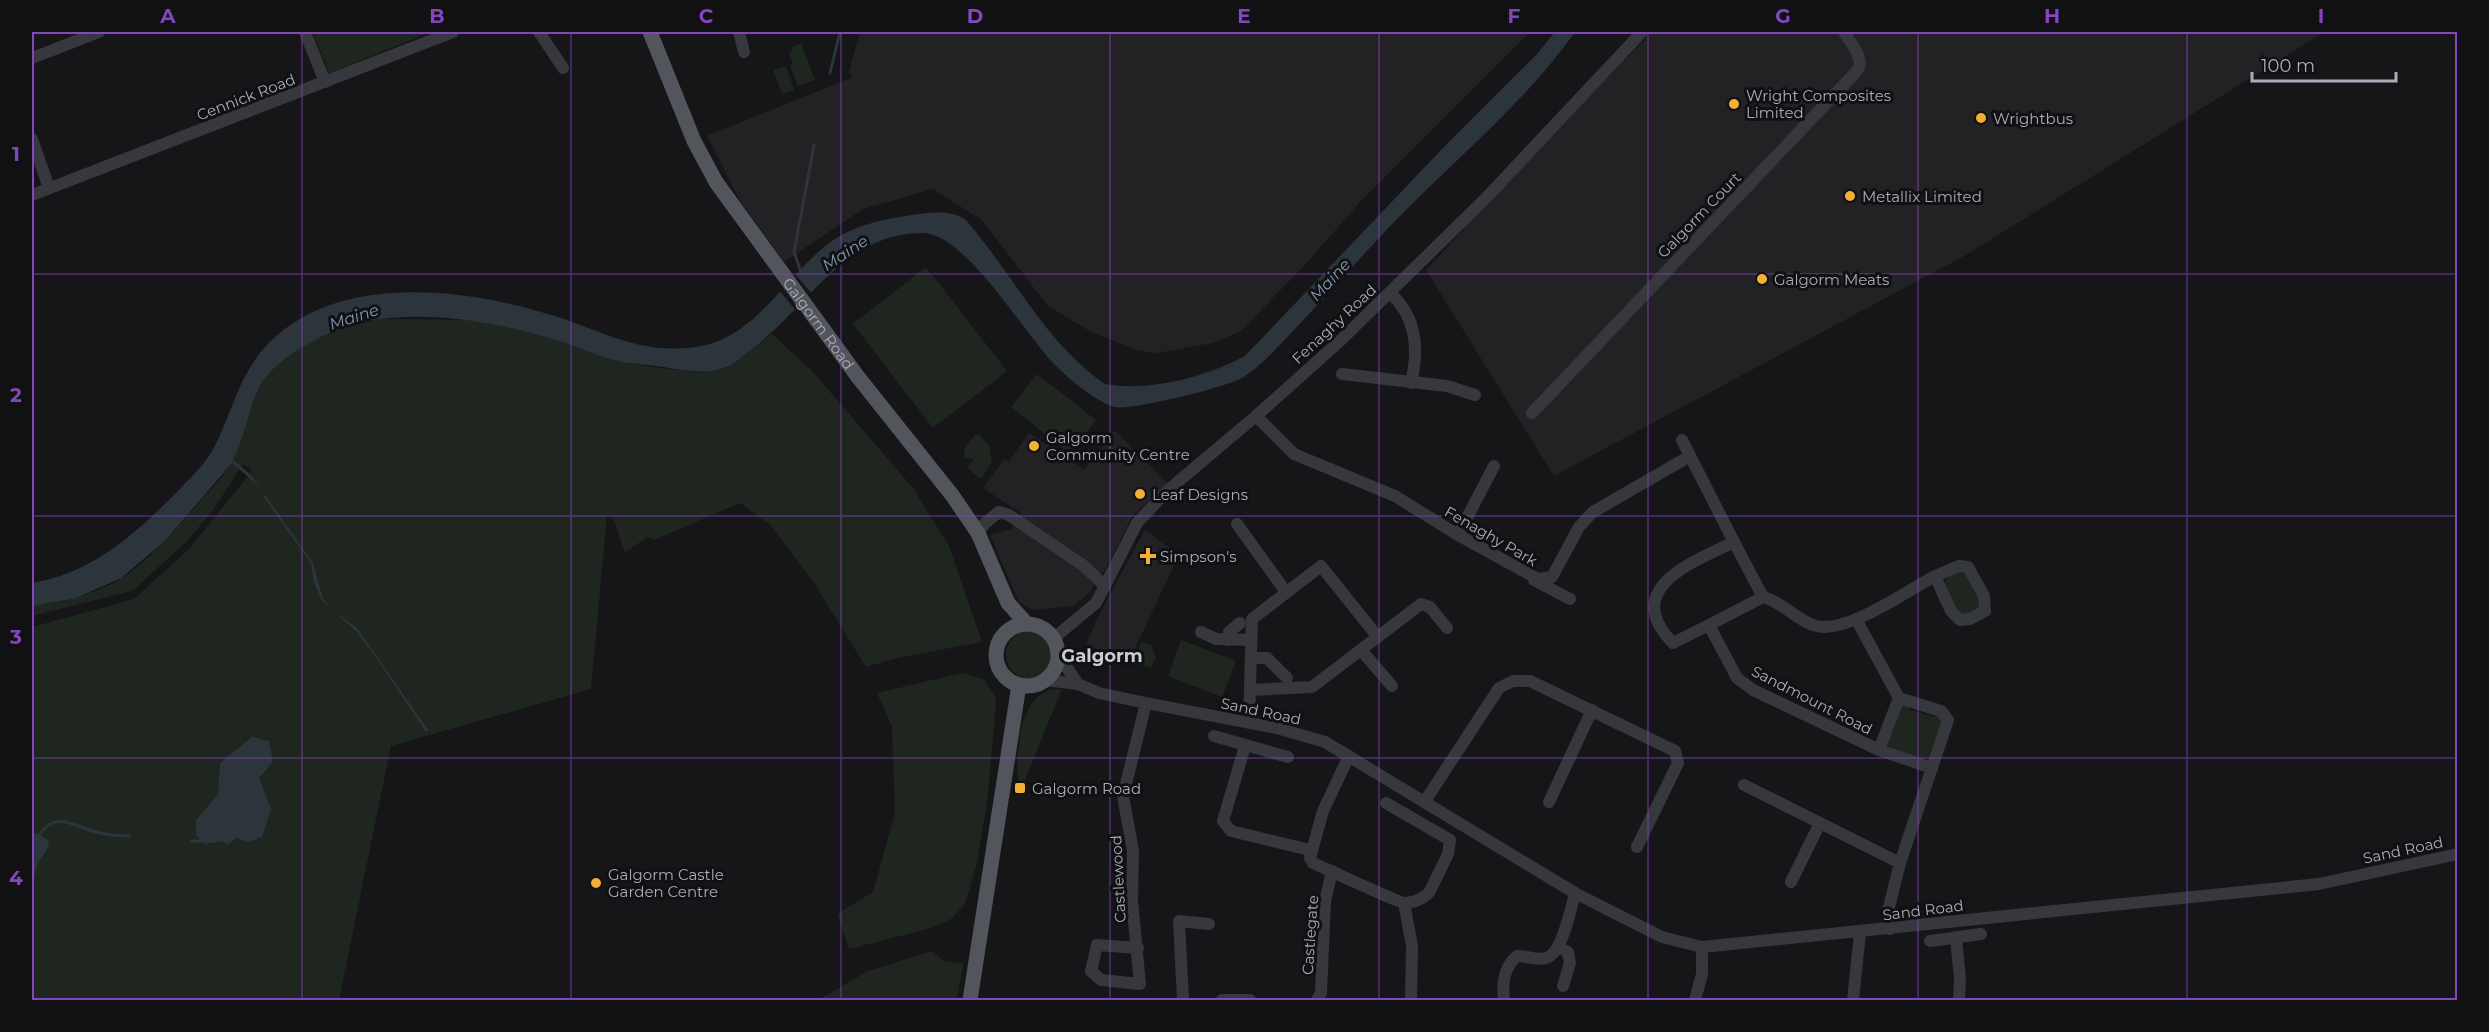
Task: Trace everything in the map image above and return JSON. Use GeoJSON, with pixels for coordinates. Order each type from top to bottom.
{"type":"FeatureCollection","features":[{"type":"Feature","properties":{"kind":"main road","name":"Galgorm Road"},"geometry":{"type":"LineString","coordinates":[[650,32],[674,96],[721,190],[858,377],[931,467],[978,533],[1008,603],[1027,624]]}},
{"type":"Feature","properties":{"kind":"main road"},"geometry":{"type":"LineString","coordinates":[[1001,638],[1015,626],[1027,624],[1041,627],[1054,638],[1059,656],[1053,674],[1046,680],[1028,686],[1019,685],[1003,674],[996,656],[1008,603]]}},
{"type":"Feature","properties":{"kind":"main road"},"geometry":{"type":"LineString","coordinates":[[970,1000],[1019,685]]}},
{"type":"Feature","properties":{"kind":"street"},"geometry":{"type":"LineString","coordinates":[[32,58],[99,32]]}},
{"type":"Feature","properties":{"kind":"street"},"geometry":{"type":"LineString","coordinates":[[305,32],[324,82]]}},
{"type":"Feature","properties":{"kind":"street","name":"Cennick Road"},"geometry":{"type":"LineString","coordinates":[[32,195],[324,82],[435,35],[453,32]]}},
{"type":"Feature","properties":{"kind":"street"},"geometry":{"type":"LineString","coordinates":[[539,32],[563,68]]}},
{"type":"Feature","properties":{"kind":"street"},"geometry":{"type":"LineString","coordinates":[[739,32],[744,52]]}},
{"type":"Feature","properties":{"kind":"street","name":"Fenaghy Road"},"geometry":{"type":"LineString","coordinates":[[1054,638],[1096,603],[1137,523],[1167,491],[1256,416],[1390,292],[1486,198],[1642,32]]}},
{"type":"Feature","properties":{"kind":"street","name":"Galgorm Court"},"geometry":{"type":"LineString","coordinates":[[1532,413],[1857,71],[1860,59],[1844,32]]}},
{"type":"Feature","properties":{"kind":"street"},"geometry":{"type":"LineString","coordinates":[[32,139],[49,188]]}},
{"type":"Feature","properties":{"kind":"street"},"geometry":{"type":"LineString","coordinates":[[1390,292],[1399,301],[1414,329],[1417,361],[1411,383]]}},
{"type":"Feature","properties":{"kind":"street"},"geometry":{"type":"LineString","coordinates":[[1342,374],[1447,386],[1475,395]]}},
{"type":"Feature","properties":{"kind":"street","name":"Fenaghy Park"},"geometry":{"type":"LineString","coordinates":[[1256,416],[1282,445],[1294,453],[1395,496],[1525,574],[1538,579],[1552,577],[1579,527],[1593,512],[1690,456]]}},
{"type":"Feature","properties":{"kind":"street"},"geometry":{"type":"LineString","coordinates":[[1682,440],[1763,597]]}},
{"type":"Feature","properties":{"kind":"street"},"geometry":{"type":"LineString","coordinates":[[1458,535],[1494,466]]}},
{"type":"Feature","properties":{"kind":"street"},"geometry":{"type":"LineString","coordinates":[[978,533],[991,517],[999,512],[1009,515],[1084,566],[1105,586]]}},
{"type":"Feature","properties":{"kind":"street"},"geometry":{"type":"LineString","coordinates":[[1237,524],[1286,592]]}},
{"type":"Feature","properties":{"kind":"street"},"geometry":{"type":"LineString","coordinates":[[1734,542],[1673,573],[1657,594],[1658,618],[1673,643],[1763,597],[1772,599],[1814,626],[1833,628],[1856,619],[1935,576],[1959,566],[1968,567],[1984,596],[1985,611],[1970,619],[1960,620],[1951,611],[1935,576]]}},
{"type":"Feature","properties":{"kind":"street"},"geometry":{"type":"LineString","coordinates":[[1249,723],[1252,619],[1321,566],[1377,636]]}},
{"type":"Feature","properties":{"kind":"street"},"geometry":{"type":"LineString","coordinates":[[1525,574],[1570,599]]}},
{"type":"Feature","properties":{"kind":"street"},"geometry":{"type":"LineString","coordinates":[[1251,690],[1312,687],[1421,604],[1430,607],[1447,628]]}},
{"type":"Feature","properties":{"kind":"street"},"geometry":{"type":"LineString","coordinates":[[1856,619],[1901,698],[1941,711],[1948,720],[1900,863],[1888,911],[1890,929]]}},
{"type":"Feature","properties":{"kind":"street"},"geometry":{"type":"LineString","coordinates":[[1228,640],[1229,632],[1240,623]]}},
{"type":"Feature","properties":{"kind":"street","name":"Sandmount Road"},"geometry":{"type":"LineString","coordinates":[[1709,625],[1737,678],[1753,690],[1878,750],[1932,768]]}},
{"type":"Feature","properties":{"kind":"street"},"geometry":{"type":"LineString","coordinates":[[1201,632],[1228,640],[1250,640]]}},
{"type":"Feature","properties":{"kind":"street"},"geometry":{"type":"LineString","coordinates":[[1361,650],[1392,686]]}},
{"type":"Feature","properties":{"kind":"street"},"geometry":{"type":"LineString","coordinates":[[1059,656],[1078,684]]}},
{"type":"Feature","properties":{"kind":"street"},"geometry":{"type":"LineString","coordinates":[[1251,658],[1267,658],[1287,678]]}},
{"type":"Feature","properties":{"kind":"street","name":"Sand Road"},"geometry":{"type":"LineString","coordinates":[[1046,680],[1078,684],[1099,693],[1277,728],[1325,742],[1575,893],[1662,937],[1702,947],[1860,933],[2008,914],[2319,884],[2457,854]]}},
{"type":"Feature","properties":{"kind":"street"},"geometry":{"type":"LineString","coordinates":[[1425,801],[1499,688],[1514,681],[1530,681],[1675,750],[1678,763],[1636,847]]}},
{"type":"Feature","properties":{"kind":"street"},"geometry":{"type":"LineString","coordinates":[[1878,750],[1901,698]]}},
{"type":"Feature","properties":{"kind":"street","name":"Castlewood"},"geometry":{"type":"LineString","coordinates":[[1138,948],[1096,945],[1091,971],[1101,980],[1140,984],[1138,948],[1132,900],[1133,851],[1123,796],[1146,703]]}},
{"type":"Feature","properties":{"kind":"street"},"geometry":{"type":"LineString","coordinates":[[1549,802],[1592,710]]}},
{"type":"Feature","properties":{"kind":"street"},"geometry":{"type":"LineString","coordinates":[[1214,736],[1288,757]]}},
{"type":"Feature","properties":{"kind":"street"},"geometry":{"type":"LineString","coordinates":[[1245,746],[1222,821],[1231,831],[1310,850]]}},
{"type":"Feature","properties":{"kind":"street"},"geometry":{"type":"LineString","coordinates":[[1349,756],[1323,811],[1310,850],[1313,862],[1404,903],[1426,896],[1451,845],[1446,836],[1386,803]]}},
{"type":"Feature","properties":{"kind":"street"},"geometry":{"type":"LineString","coordinates":[[1744,785],[1900,863]]}},
{"type":"Feature","properties":{"kind":"street"},"geometry":{"type":"LineString","coordinates":[[1791,882],[1820,823]]}},
{"type":"Feature","properties":{"kind":"street","name":"Castlegate"},"geometry":{"type":"LineString","coordinates":[[1317,1000],[1321,993],[1325,902],[1332,871]]}},
{"type":"Feature","properties":{"kind":"street"},"geometry":{"type":"LineString","coordinates":[[1504,1000],[1503,986],[1509,963],[1517,956],[1543,959],[1550,957],[1558,947],[1575,893]]}},
{"type":"Feature","properties":{"kind":"street"},"geometry":{"type":"LineString","coordinates":[[1404,903],[1412,946],[1411,1000]]}},
{"type":"Feature","properties":{"kind":"street"},"geometry":{"type":"LineString","coordinates":[[1183,1000],[1179,921],[1209,924]]}},
{"type":"Feature","properties":{"kind":"street"},"geometry":{"type":"LineString","coordinates":[[1853,1000],[1860,933]]}},
{"type":"Feature","properties":{"kind":"street"},"geometry":{"type":"LineString","coordinates":[[1930,941],[1981,934]]}},
{"type":"Feature","properties":{"kind":"street"},"geometry":{"type":"LineString","coordinates":[[1956,938],[1960,979],[1959,1000]]}},
{"type":"Feature","properties":{"kind":"street"},"geometry":{"type":"LineString","coordinates":[[1558,947],[1568,952],[1570,959],[1563,986]]}},
{"type":"Feature","properties":{"kind":"street"},"geometry":{"type":"LineString","coordinates":[[1695,1000],[1702,974],[1702,947]]}},
{"type":"Feature","properties":{"kind":"street"},"geometry":{"type":"LineString","coordinates":[[1222,1000],[1250,1000]]}},
{"type":"Feature","properties":{"kind":"shaded area"},"geometry":{"type":"Polygon","coordinates":[[[313,32],[425,32],[426,34],[329,73],[313,32]]]}},
{"type":"Feature","properties":{"kind":"shaded area"},"geometry":{"type":"Polygon","coordinates":[[[860,32],[1530,32],[1362,200],[1303,267],[1241,331],[1213,343],[1157,353],[1135,350],[1086,329],[1047,305],[982,220],[933,189],[863,209],[784,262],[739,199],[707,136],[853,77],[849,72],[860,32]]]}},
{"type":"Feature","properties":{"kind":"shaded area"},"geometry":{"type":"Polygon","coordinates":[[[1652,32],[2324,32],[1966,255],[1554,476],[1426,270],[1560,125],[1652,32]]]}},
{"type":"Feature","properties":{"kind":"shaded area"},"geometry":{"type":"Polygon","coordinates":[[[801,43],[815,80],[798,86],[790,65],[793,63],[789,53],[793,51],[792,47],[801,43]]]}},
{"type":"Feature","properties":{"kind":"shaded area"},"geometry":{"type":"Polygon","coordinates":[[[786,66],[794,90],[782,94],[773,70],[786,66]]]}},
{"type":"Feature","properties":{"kind":"shaded area"},"geometry":{"type":"Polygon","coordinates":[[[926,267],[1007,371],[933,428],[853,324],[926,267]]]}},
{"type":"Feature","properties":{"kind":"shaded area"},"geometry":{"type":"Polygon","coordinates":[[[383,319],[475,320],[545,336],[627,363],[698,373],[726,368],[772,334],[812,371],[913,488],[949,546],[982,642],[897,658],[866,667],[812,580],[771,526],[740,503],[654,540],[647,537],[625,553],[614,520],[607,515],[591,689],[391,746],[339,1000],[32,1000],[32,627],[134,599],[189,549],[252,471],[243,464],[211,513],[185,543],[132,591],[32,616],[32,606],[73,598],[98,590],[114,583],[142,563],[168,538],[226,471],[239,447],[255,396],[270,372],[283,359],[314,339],[348,326],[383,319]]]}},
{"type":"Feature","properties":{"kind":"shaded area"},"geometry":{"type":"Polygon","coordinates":[[[1037,374],[1096,420],[1070,454],[1011,407],[1037,374]]]}},
{"type":"Feature","properties":{"kind":"shaded area"},"geometry":{"type":"Polygon","coordinates":[[[1115,430],[1167,483],[1132,517],[1106,568],[1089,593],[1073,606],[1033,610],[1019,602],[990,535],[1011,529],[1021,513],[983,488],[1004,459],[1009,461],[1029,433],[1084,469],[1115,430]]]}},
{"type":"Feature","properties":{"kind":"shaded area"},"geometry":{"type":"Polygon","coordinates":[[[975,435],[979,435],[989,445],[992,462],[981,479],[967,468],[974,459],[964,458],[965,448],[975,435]]]}},
{"type":"Feature","properties":{"kind":"shaded area"},"geometry":{"type":"Polygon","coordinates":[[[1145,530],[1179,555],[1128,663],[1086,644],[1103,607],[1145,530]]]}},
{"type":"Feature","properties":{"kind":"shaded area"},"geometry":{"type":"Polygon","coordinates":[[[1954,570],[1967,573],[1980,596],[1977,613],[1970,616],[1956,611],[1944,587],[1949,573],[1954,570]]]}},
{"type":"Feature","properties":{"kind":"shaded area"},"geometry":{"type":"Polygon","coordinates":[[[1030,631],[1047,638],[1054,655],[1047,672],[1030,679],[1013,672],[1006,655],[1013,638],[1030,631]]]}},
{"type":"Feature","properties":{"kind":"shaded area"},"geometry":{"type":"Polygon","coordinates":[[[1181,640],[1236,661],[1222,697],[1168,676],[1181,640]]]}},
{"type":"Feature","properties":{"kind":"shaded area"},"geometry":{"type":"Polygon","coordinates":[[[1141,642],[1151,645],[1156,657],[1151,668],[1133,661],[1141,642]]]}},
{"type":"Feature","properties":{"kind":"shaded area"},"geometry":{"type":"Polygon","coordinates":[[[962,673],[984,679],[996,698],[987,803],[977,863],[965,904],[951,919],[928,929],[849,949],[837,914],[873,892],[895,813],[892,727],[877,693],[962,673]]]}},
{"type":"Feature","properties":{"kind":"shaded area"},"geometry":{"type":"Polygon","coordinates":[[[1052,689],[1062,689],[1024,782],[1018,782],[1021,728],[1032,703],[1041,694],[1052,689]]]}},
{"type":"Feature","properties":{"kind":"shaded area"},"geometry":{"type":"Polygon","coordinates":[[[1903,704],[1909,706],[1910,710],[1934,717],[1937,714],[1943,720],[1928,758],[1921,759],[1888,746],[1889,736],[1891,736],[1903,704]]]}},
{"type":"Feature","properties":{"kind":"shaded area"},"geometry":{"type":"Polygon","coordinates":[[[932,951],[943,961],[963,964],[957,1000],[818,1000],[868,971],[932,951]]]}},
{"type":"Feature","properties":{"kind":"water","name":"Maine"},"geometry":{"type":"Polygon","coordinates":[[[1555,32],[1575,32],[1512,107],[1393,223],[1271,354],[1252,371],[1236,381],[1158,402],[1123,407],[1107,404],[1084,390],[1058,368],[995,289],[958,250],[940,238],[923,233],[896,236],[871,245],[849,258],[752,349],[731,365],[716,370],[690,371],[619,361],[550,338],[463,320],[402,317],[372,320],[343,328],[309,343],[285,359],[264,380],[255,396],[233,460],[249,473],[260,487],[232,463],[165,541],[121,578],[76,598],[32,606],[32,583],[74,571],[111,550],[144,523],[197,471],[215,446],[251,365],[270,342],[299,319],[333,304],[369,296],[408,292],[486,299],[558,317],[636,344],[687,348],[711,344],[731,335],[750,322],[814,255],[841,235],[870,223],[926,213],[946,213],[966,220],[1047,329],[1084,368],[1105,384],[1141,386],[1159,384],[1195,376],[1229,364],[1245,356],[1442,149],[1537,54],[1555,32]]]}},
{"type":"Feature","properties":{"kind":"water"},"geometry":{"type":"Polygon","coordinates":[[[265,495],[313,563],[323,599],[331,609],[322,601],[314,583],[311,563],[263,496],[265,495]]]}},
{"type":"Feature","properties":{"kind":"water"},"geometry":{"type":"Polygon","coordinates":[[[333,611],[357,628],[428,730],[426,732],[373,653],[355,630],[333,611]]]}},
{"type":"Feature","properties":{"kind":"water"},"geometry":{"type":"Polygon","coordinates":[[[252,737],[269,741],[273,762],[259,778],[271,809],[262,837],[249,842],[236,838],[227,845],[223,841],[204,844],[196,835],[196,820],[218,795],[220,763],[252,737]]]}},
{"type":"Feature","properties":{"kind":"water"},"geometry":{"type":"Polygon","coordinates":[[[37,833],[49,841],[35,877],[32,879],[32,834],[37,833]]]}},
{"type":"Feature","properties":{"kind":"pier"},"geometry":{"type":"Polygon","coordinates":[[[794,273],[813,295],[797,312],[779,290],[794,273]]]}},
{"type":"Feature","properties":{"kind":"waterway"},"geometry":{"type":"LineString","coordinates":[[830,73],[840,32]]}},
{"type":"Feature","properties":{"kind":"waterway"},"geometry":{"type":"LineString","coordinates":[[801,272],[794,252],[814,145]]}},
{"type":"Feature","properties":{"kind":"waterway"},"geometry":{"type":"LineString","coordinates":[[40,834],[53,823],[66,822],[104,834],[130,836]]}},
{"type":"Feature","properties":{"kind":"waterway"},"geometry":{"type":"LineString","coordinates":[[191,841],[201,841]]}},
{"type":"Feature","properties":{"kind":"place","name":"Wright Composites Limited"},"geometry":{"type":"Point","coordinates":[1734,104]}},
{"type":"Feature","properties":{"kind":"place","name":"Wrightbus"},"geometry":{"type":"Point","coordinates":[1981,118]}},
{"type":"Feature","properties":{"kind":"place","name":"Metallix Limited"},"geometry":{"type":"Point","coordinates":[1850,196]}},
{"type":"Feature","properties":{"kind":"place","name":"Galgorm Meats"},"geometry":{"type":"Point","coordinates":[1762,279]}},
{"type":"Feature","properties":{"kind":"place","name":"Galgorm Community Centre"},"geometry":{"type":"Point","coordinates":[1034,446]}},
{"type":"Feature","properties":{"kind":"place","name":"Leaf Designs"},"geometry":{"type":"Point","coordinates":[1140,494]}},
{"type":"Feature","properties":{"kind":"place","name":"Simpson's"},"geometry":{"type":"Point","coordinates":[1148,556]}},
{"type":"Feature","properties":{"kind":"place","name":"Galgorm Road"},"geometry":{"type":"Point","coordinates":[1020,788]}},
{"type":"Feature","properties":{"kind":"place","name":"Galgorm Castle Garden Centre"},"geometry":{"type":"Point","coordinates":[596,883]}},
{"type":"Feature","properties":{"kind":"district","name":"Galgorm"},"geometry":{"type":"Point","coordinates":[1102,656]}}]}
